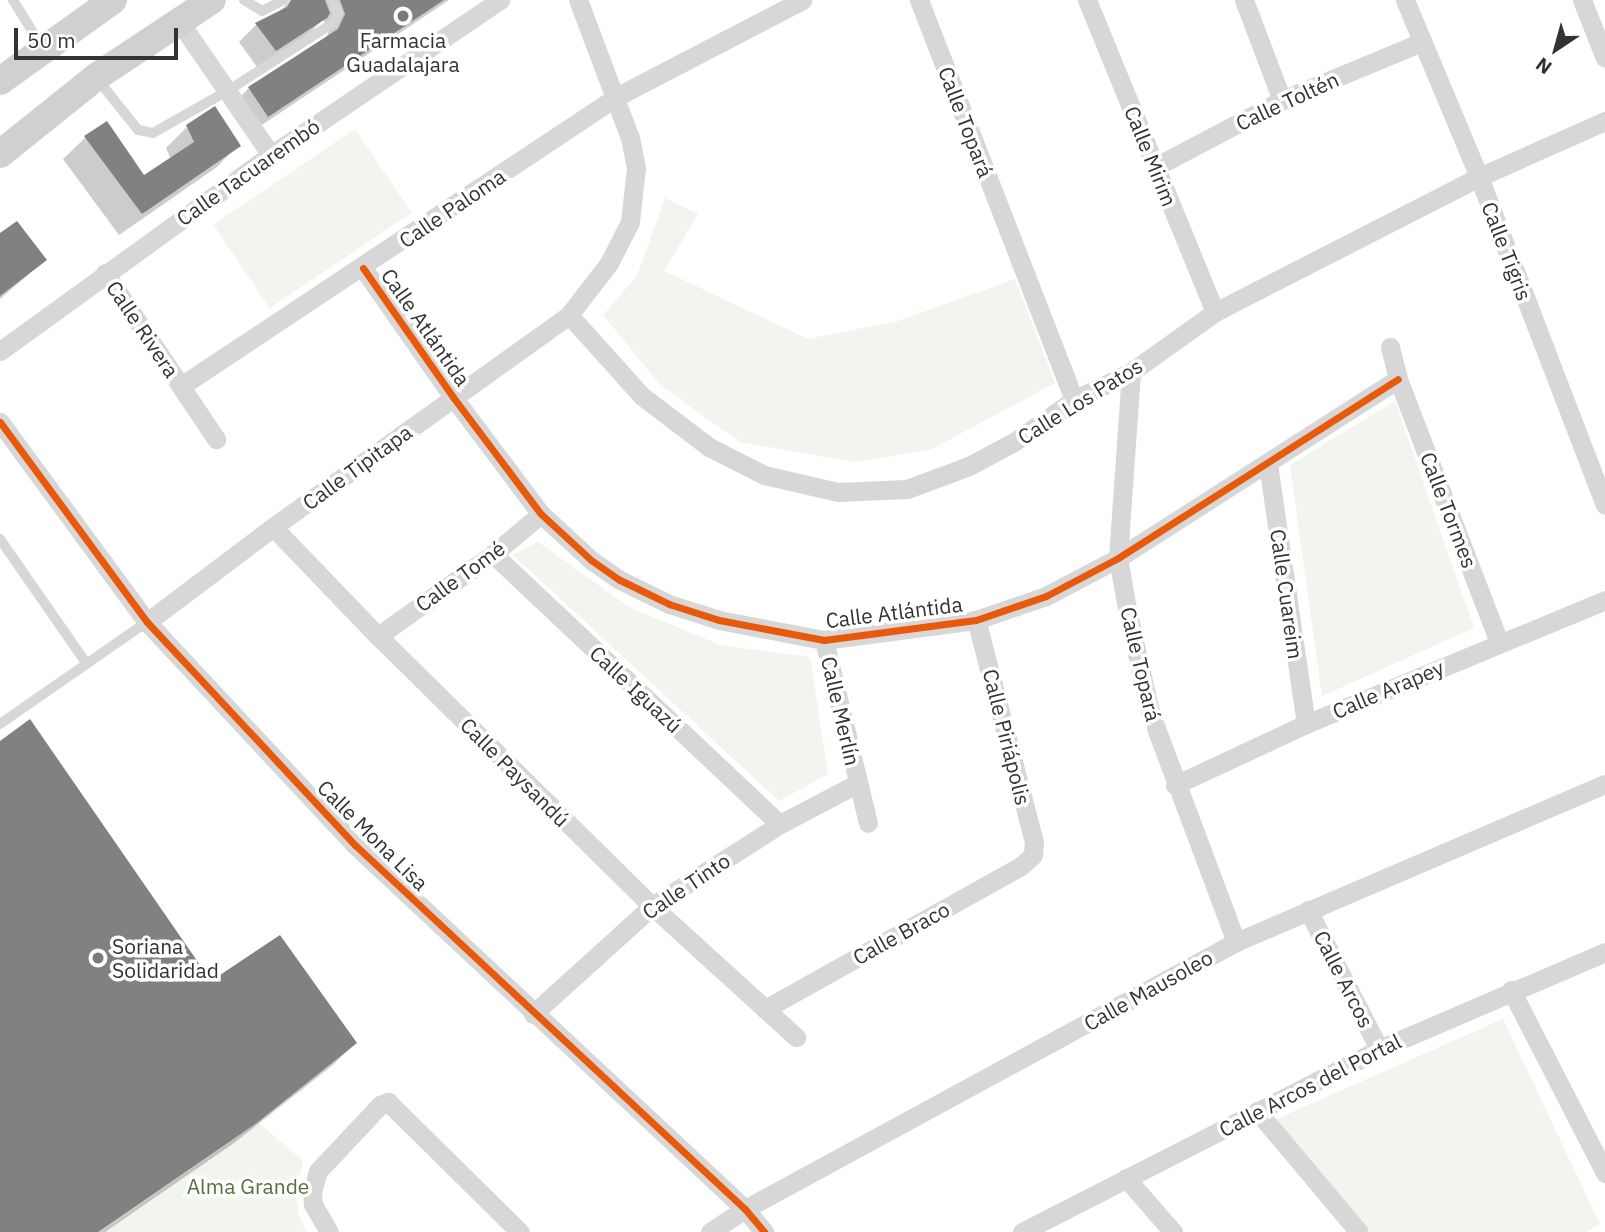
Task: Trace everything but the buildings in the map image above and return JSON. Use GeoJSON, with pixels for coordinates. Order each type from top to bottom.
{"type":"FeatureCollection","features":[{"type":"Feature","properties":{"kind":"main road"},"geometry":{"type":"LineString","coordinates":[[0,153],[96,78],[212,0]]}},
{"type":"Feature","properties":{"kind":"main road"},"geometry":{"type":"LineString","coordinates":[[0,82],[101,4]]}},
{"type":"Feature","properties":{"kind":"street","name":"Calle Tacuarembó"},"geometry":{"type":"LineString","coordinates":[[0,351],[271,155],[500,0]]}},
{"type":"Feature","properties":{"kind":"street"},"geometry":{"type":"LineString","coordinates":[[578,0],[616,97]]}},
{"type":"Feature","properties":{"kind":"street","name":"Calle Paloma"},"geometry":{"type":"LineString","coordinates":[[181,386],[363,268],[616,97],[802,0]]}},
{"type":"Feature","properties":{"kind":"street","name":"Calle Topará"},"geometry":{"type":"LineString","coordinates":[[919,0],[1074,400]]}},
{"type":"Feature","properties":{"kind":"street","name":"Calle Mirim"},"geometry":{"type":"LineString","coordinates":[[1087,0],[1214,312]]}},
{"type":"Feature","properties":{"kind":"street"},"geometry":{"type":"LineString","coordinates":[[1244,0],[1282,100]]}},
{"type":"Feature","properties":{"kind":"street","name":"Calle Tigris"},"geometry":{"type":"LineString","coordinates":[[1405,0],[1479,177],[1605,505]]}},
{"type":"Feature","properties":{"kind":"street"},"geometry":{"type":"LineString","coordinates":[[1582,0],[1605,58]]}},
{"type":"Feature","properties":{"kind":"street"},"geometry":{"type":"LineString","coordinates":[[179,21],[229,90],[271,155]]}},
{"type":"Feature","properties":{"kind":"street","name":"Calle Toltén"},"geometry":{"type":"LineString","coordinates":[[1155,167],[1282,100],[1422,42]]}},
{"type":"Feature","properties":{"kind":"street","name":"Calle Tipitapa"},"geometry":{"type":"LineString","coordinates":[[147,622],[273,527],[569,315],[609,263],[630,222],[636,168],[630,138],[616,97]]}},
{"type":"Feature","properties":{"kind":"street","name":"Calle Los Patos"},"geometry":{"type":"LineString","coordinates":[[569,315],[642,396],[709,447],[764,475],[838,492],[907,489],[970,466],[1014,442],[1074,400],[1131,372],[1214,312],[1479,177],[1605,121]]}},
{"type":"Feature","properties":{"kind":"street","name":"Calle Atlántida"},"geometry":{"type":"LineString","coordinates":[[363,268],[453,397],[541,514],[591,560],[620,580],[669,604],[719,620],[824,640],[976,620],[1046,596],[1118,558],[1398,379]]}},
{"type":"Feature","properties":{"kind":"street","name":"Calle Rivera"},"geometry":{"type":"LineString","coordinates":[[106,273],[216,439]]}},
{"type":"Feature","properties":{"kind":"street","name":"Calle Tormes"},"geometry":{"type":"LineString","coordinates":[[1390,346],[1398,379],[1499,642]]}},
{"type":"Feature","properties":{"kind":"street","name":"Calle Topará"},"geometry":{"type":"LineString","coordinates":[[1131,372],[1118,558],[1150,712],[1175,785],[1236,942]]}},
{"type":"Feature","properties":{"kind":"street","name":"Calle Mona Lisa"},"geometry":{"type":"LineString","coordinates":[[0,422],[147,622],[355,845],[745,1209],[764,1232]]}},
{"type":"Feature","properties":{"kind":"street","name":"Calle Cuareim"},"geometry":{"type":"LineString","coordinates":[[1268,464],[1306,724]]}},
{"type":"Feature","properties":{"kind":"street","name":"Calle Tomé"},"geometry":{"type":"LineString","coordinates":[[377,636],[493,554],[541,514]]}},
{"type":"Feature","properties":{"kind":"street","name":"Calle Paysandú"},"geometry":{"type":"LineString","coordinates":[[273,527],[377,636],[652,906],[796,1037]]}},
{"type":"Feature","properties":{"kind":"street","name":"Calle Iguazú"},"geometry":{"type":"LineString","coordinates":[[493,554],[780,824]]}},
{"type":"Feature","properties":{"kind":"street","name":"Calle Arapey"},"geometry":{"type":"LineString","coordinates":[[1175,785],[1306,724],[1605,600]]}},
{"type":"Feature","properties":{"kind":"street","name":"Calle Piriápolis"},"geometry":{"type":"LineString","coordinates":[[976,620],[1034,842],[1033,855]]}},
{"type":"Feature","properties":{"kind":"street","name":"Calle Merlín"},"geometry":{"type":"LineString","coordinates":[[824,640],[868,823]]}},
{"type":"Feature","properties":{"kind":"street","name":"Calle Tinto"},"geometry":{"type":"LineString","coordinates":[[533,1014],[652,906],[780,824],[858,783]]}},
{"type":"Feature","properties":{"kind":"street","name":"Calle Mausoleo"},"geometry":{"type":"LineString","coordinates":[[710,1232],[745,1209],[1236,942],[1605,784]]}},
{"type":"Feature","properties":{"kind":"street","name":"Calle Braco"},"geometry":{"type":"LineString","coordinates":[[765,1009],[1021,866],[1033,855]]}},
{"type":"Feature","properties":{"kind":"street","name":"Calle Arcos"},"geometry":{"type":"LineString","coordinates":[[1308,909],[1379,1049]]}},
{"type":"Feature","properties":{"kind":"street","name":"Calle Arcos del Portal"},"geometry":{"type":"LineString","coordinates":[[1022,1232],[1379,1049],[1511,990],[1605,952]]}},
{"type":"Feature","properties":{"kind":"street"},"geometry":{"type":"LineString","coordinates":[[1511,990],[1605,1173]]}},
{"type":"Feature","properties":{"kind":"street"},"geometry":{"type":"LineString","coordinates":[[329,1232],[313,1203],[312,1191],[318,1171],[380,1105],[388,1102],[520,1232]]}},
{"type":"Feature","properties":{"kind":"street"},"geometry":{"type":"LineString","coordinates":[[1257,1111],[1359,1232]]}},
{"type":"Feature","properties":{"kind":"street"},"geometry":{"type":"LineString","coordinates":[[1126,1178],[1173,1232]]}},
{"type":"Feature","properties":{"kind":"lane"},"geometry":{"type":"LineString","coordinates":[[13,0],[43,49]]}},
{"type":"Feature","properties":{"kind":"lane"},"geometry":{"type":"LineString","coordinates":[[244,0],[262,11],[284,0]]}},
{"type":"Feature","properties":{"kind":"lane"},"geometry":{"type":"LineString","coordinates":[[96,78],[138,130],[146,134],[153,133],[229,90],[333,23],[338,13],[332,0]]}},
{"type":"Feature","properties":{"kind":"lane"},"geometry":{"type":"LineString","coordinates":[[0,539],[87,664]]}},
{"type":"Feature","properties":{"kind":"lane"},"geometry":{"type":"LineString","coordinates":[[0,724],[147,622]]}},
{"type":"Feature","properties":{"kind":"green space"},"geometry":{"type":"Polygon","coordinates":[[[355,129],[411,213],[270,308],[213,225],[355,129]]]}},
{"type":"Feature","properties":{"kind":"green space"},"geometry":{"type":"Polygon","coordinates":[[[665,198],[698,214],[664,271],[808,339],[898,321],[1015,279],[1055,383],[932,449],[855,462],[740,442],[660,385],[603,315],[637,276],[665,198]]]}},
{"type":"Feature","properties":{"kind":"green space"},"geometry":{"type":"Polygon","coordinates":[[[1395,401],[1474,628],[1322,696],[1290,465],[1395,401]]]}},
{"type":"Feature","properties":{"kind":"green space"},"geometry":{"type":"Polygon","coordinates":[[[538,542],[629,607],[720,645],[810,657],[828,774],[779,801],[513,555],[538,542]]]}},
{"type":"Feature","properties":{"kind":"green space"},"geometry":{"type":"Polygon","coordinates":[[[1503,1019],[1600,1224],[1587,1232],[1371,1232],[1272,1121],[1503,1019]]]}},
{"type":"Feature","properties":{"kind":"green space","name":"Alma Grande"},"geometry":{"type":"Polygon","coordinates":[[[258,1122],[303,1161],[296,1192],[298,1213],[307,1232],[102,1232],[258,1122]]]}},
{"type":"Feature","properties":{"kind":"cycle path"},"geometry":{"type":"LineString","coordinates":[[363,268],[453,397],[541,514],[591,560],[620,580],[669,604],[719,620],[824,640],[976,620],[1046,596],[1118,558],[1398,379]]}},
{"type":"Feature","properties":{"kind":"cycle path"},"geometry":{"type":"LineString","coordinates":[[0,422],[147,622],[355,845],[745,1209],[764,1232]]}},
{"type":"Feature","properties":{"kind":"place","name":"Farmacia Guadalajara"},"geometry":{"type":"Point","coordinates":[403,16]}},
{"type":"Feature","properties":{"kind":"place","name":"Soriana Solidaridad"},"geometry":{"type":"Point","coordinates":[98,958]}}]}
